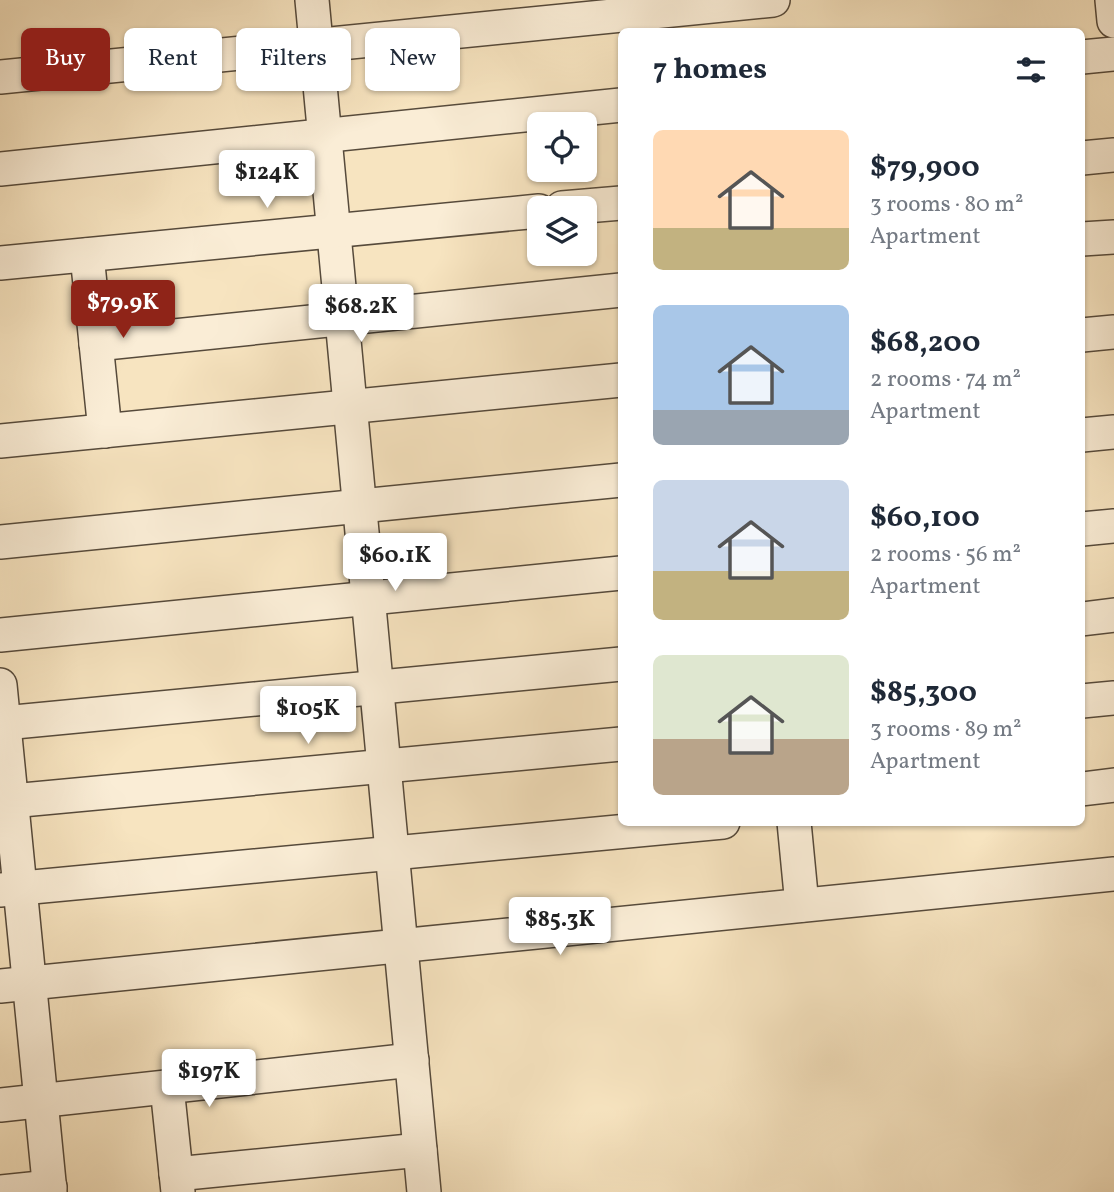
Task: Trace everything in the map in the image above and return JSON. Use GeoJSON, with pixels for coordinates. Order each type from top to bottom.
{"type":"FeatureCollection","features":[{"type":"Feature","properties":{"kind":"street"},"geometry":{"type":"LineString","coordinates":[[312,0],[314,28]]}},
{"type":"Feature","properties":{"kind":"street"},"geometry":{"type":"LineString","coordinates":[[351,40],[581,10],[716,12],[773,0]]}},
{"type":"Feature","properties":{"kind":"street"},"geometry":{"type":"LineString","coordinates":[[1112,0],[1114,21]]}},
{"type":"Feature","properties":{"kind":"street"},"geometry":{"type":"LineString","coordinates":[[0,77],[236,53]]}},
{"type":"Feature","properties":{"kind":"street"},"geometry":{"type":"LineString","coordinates":[[1085,57],[1114,54]]}},
{"type":"Feature","properties":{"kind":"street"},"geometry":{"type":"LineString","coordinates":[[320,91],[424,1192]]}},
{"type":"Feature","properties":{"kind":"street"},"geometry":{"type":"LineString","coordinates":[[0,169],[618,105]]}},
{"type":"Feature","properties":{"kind":"street"},"geometry":{"type":"LineString","coordinates":[[1085,158],[1114,155]]}},
{"type":"Feature","properties":{"kind":"street"},"geometry":{"type":"LineString","coordinates":[[597,204],[618,202]]}},
{"type":"Feature","properties":{"kind":"street"},"geometry":{"type":"LineString","coordinates":[[0,263],[527,212]]}},
{"type":"Feature","properties":{"kind":"street"},"geometry":{"type":"LineString","coordinates":[[1085,239],[1114,237]]}},
{"type":"Feature","properties":{"kind":"street"},"geometry":{"type":"LineString","coordinates":[[87,255],[105,431]]}},
{"type":"Feature","properties":{"kind":"street"},"geometry":{"type":"LineString","coordinates":[[96,344],[618,290]]}},
{"type":"Feature","properties":{"kind":"street"},"geometry":{"type":"LineString","coordinates":[[1085,335],[1114,331]]}},
{"type":"Feature","properties":{"kind":"street"},"geometry":{"type":"LineString","coordinates":[[0,441],[618,380]]}},
{"type":"Feature","properties":{"kind":"street"},"geometry":{"type":"LineString","coordinates":[[1085,435],[1114,432]]}},
{"type":"Feature","properties":{"kind":"street"},"geometry":{"type":"LineString","coordinates":[[0,541],[618,480]]}},
{"type":"Feature","properties":{"kind":"street"},"geometry":{"type":"LineString","coordinates":[[1085,529],[1114,526]]}},
{"type":"Feature","properties":{"kind":"street"},"geometry":{"type":"LineString","coordinates":[[0,635],[618,573]]}},
{"type":"Feature","properties":{"kind":"street"},"geometry":{"type":"LineString","coordinates":[[1085,619],[1114,615]]}},
{"type":"Feature","properties":{"kind":"street"},"geometry":{"type":"LineString","coordinates":[[4,723],[618,664]]}},
{"type":"Feature","properties":{"kind":"street"},"geometry":{"type":"LineString","coordinates":[[0,685],[15,984],[41,1100],[50,1189],[0,1192]]}},
{"type":"Feature","properties":{"kind":"street"},"geometry":{"type":"LineString","coordinates":[[1085,701],[1114,698]]}},
{"type":"Feature","properties":{"kind":"street"},"geometry":{"type":"LineString","coordinates":[[6,801],[618,744]]}},
{"type":"Feature","properties":{"kind":"street"},"geometry":{"type":"LineString","coordinates":[[1085,789],[1114,785]]}},
{"type":"Feature","properties":{"kind":"street"},"geometry":{"type":"LineString","coordinates":[[10,890],[682,826]]}},
{"type":"Feature","properties":{"kind":"street"},"geometry":{"type":"LineString","coordinates":[[794,826],[802,905]]}},
{"type":"Feature","properties":{"kind":"street"},"geometry":{"type":"LineString","coordinates":[[15,984],[1114,874]]}},
{"type":"Feature","properties":{"kind":"street"},"geometry":{"type":"LineString","coordinates":[[0,1105],[412,1060]]}},
{"type":"Feature","properties":{"kind":"street"},"geometry":{"type":"LineString","coordinates":[[167,1087],[177,1183],[420,1150]]}}]}
